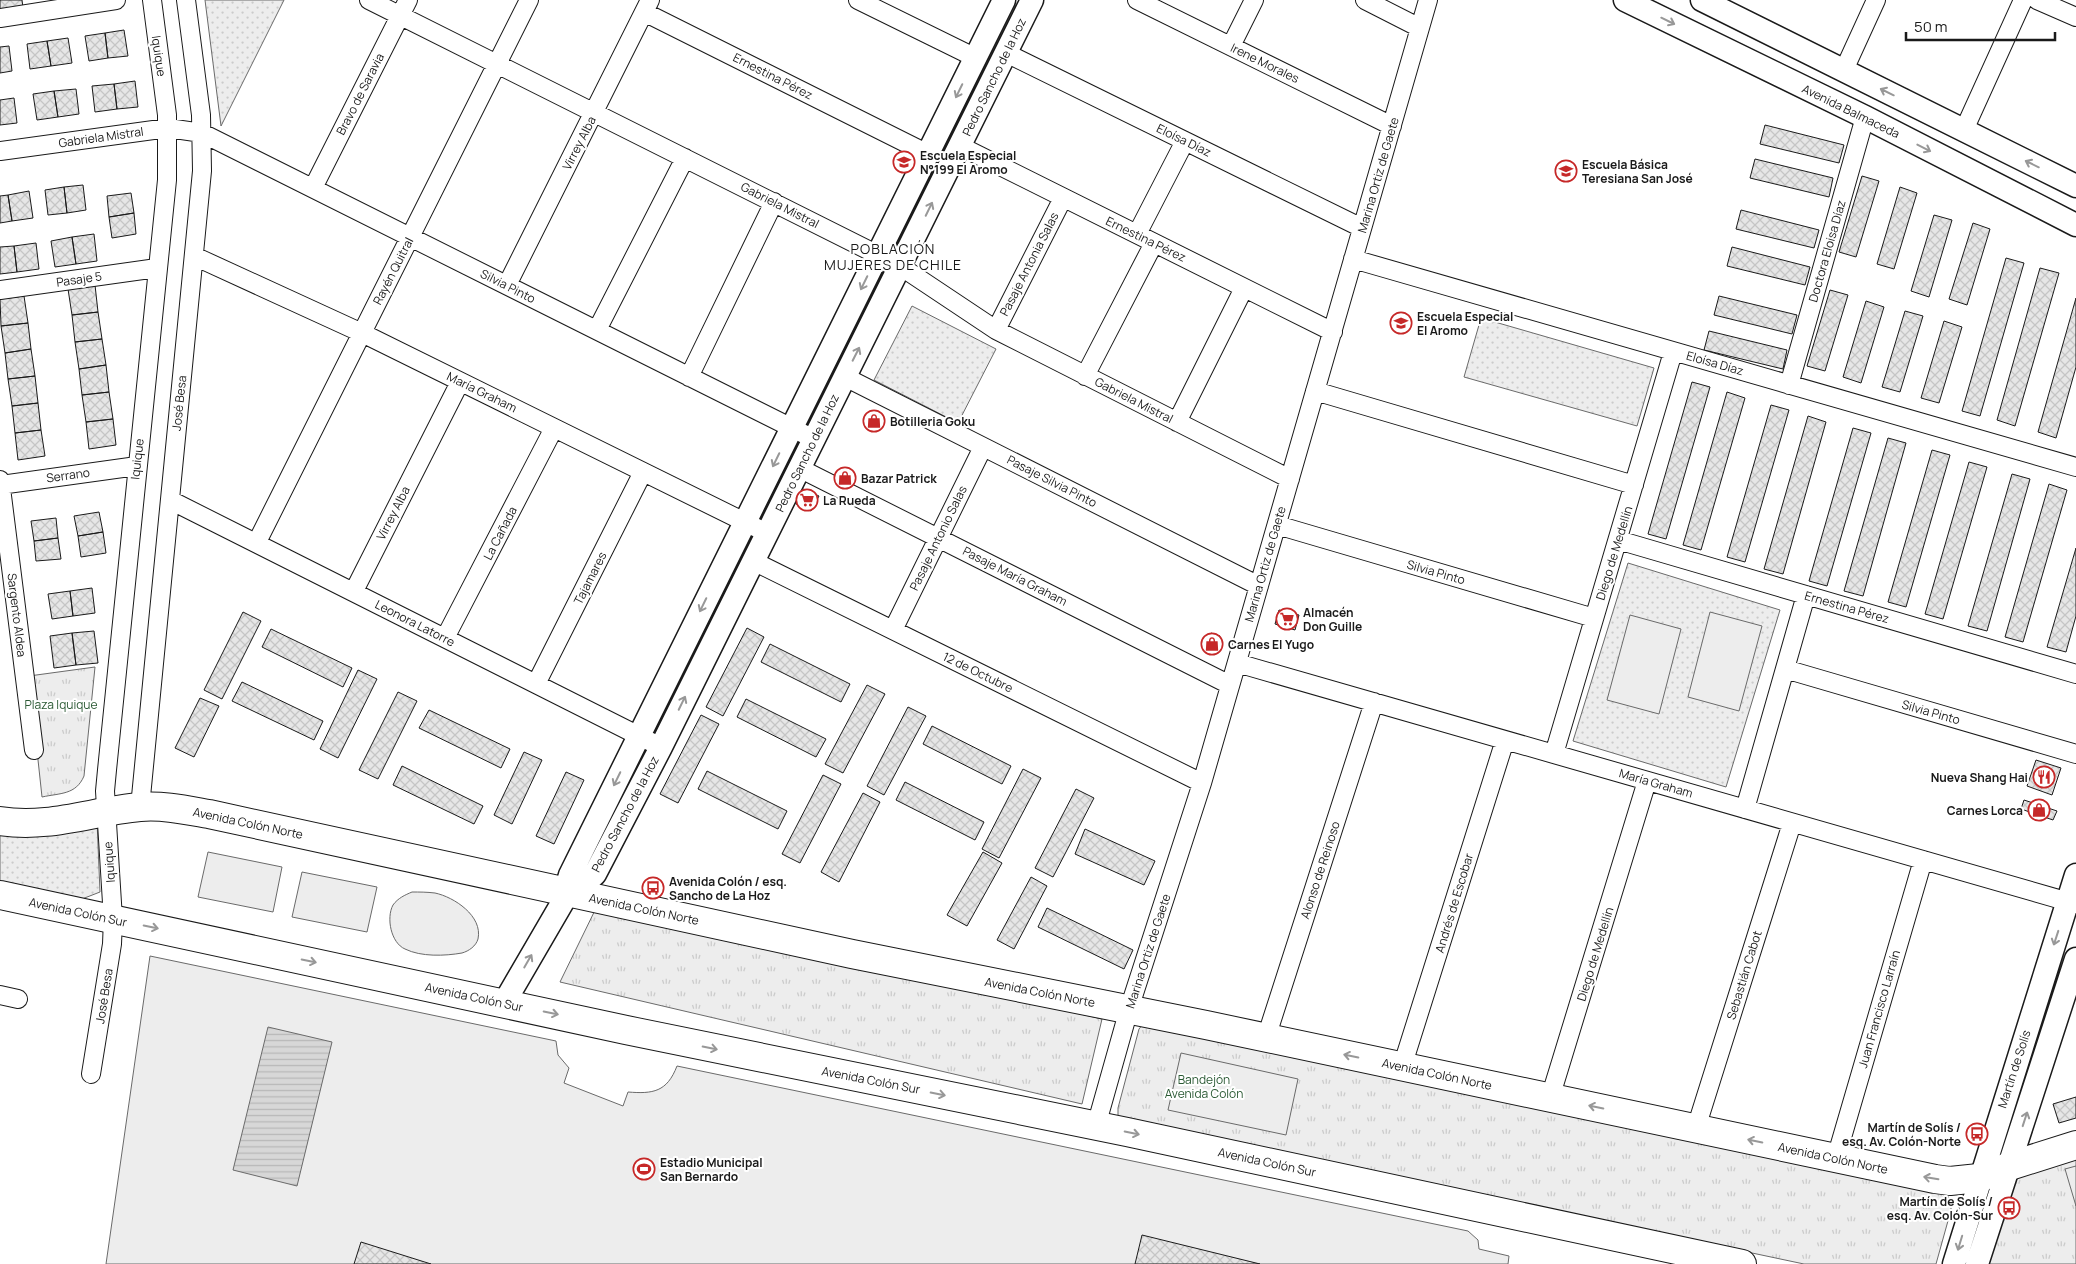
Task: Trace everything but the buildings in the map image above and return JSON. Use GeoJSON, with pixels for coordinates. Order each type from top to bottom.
{"type":"FeatureCollection","features":[{"type":"Feature","properties":{"kind":"main road","name":"Avenida Colón Norte"},"geometry":{"type":"LineString","coordinates":[[0,822],[34,823],[140,807],[159,806],[209,814],[852,954],[1129,1009],[1935,1179],[1950,1181],[1980,1178],[2010,1166],[2076,1145]]}},
{"type":"Feature","properties":{"kind":"main road","name":"Avenida Colón Sur"},"geometry":{"type":"LineString","coordinates":[[0,896],[113,918],[626,1030],[1096,1126],[1742,1264]]}},
{"type":"Feature","properties":{"kind":"street"},"geometry":{"type":"LineString","coordinates":[[0,18],[116,0]]}},
{"type":"Feature","properties":{"kind":"street","name":"Iquique"},"geometry":{"type":"LineString","coordinates":[[113,918],[106,813],[107,770],[136,466],[167,180],[168,128],[152,0]]}},
{"type":"Feature","properties":{"kind":"street","name":"José Besa"},"geometry":{"type":"LineString","coordinates":[[140,807],[202,171],[202,133],[186,0]]}},
{"type":"Feature","properties":{"kind":"street","name":"Gabriela Mistral"},"geometry":{"type":"LineString","coordinates":[[369,0],[404,8],[497,64],[878,254],[900,266],[996,330],[1290,479]]}},
{"type":"Feature","properties":{"kind":"street","name":"Rayén Quitral"},"geometry":{"type":"LineString","coordinates":[[257,542],[529,0]]}},
{"type":"Feature","properties":{"kind":"street"},"geometry":{"type":"LineString","coordinates":[[858,0],[976,58]]}},
{"type":"Feature","properties":{"kind":"street","name":"Pedro Sancho de la Hoz"},"geometry":{"type":"LineString","coordinates":[[568,893],[567,885],[570,875],[1004,0]]}},
{"type":"Feature","properties":{"kind":"street","name":"Pedro Sancho de la Hoz"},"geometry":{"type":"LineString","coordinates":[[504,1003],[568,893],[580,888],[595,874],[661,747],[1032,0]]}},
{"type":"Feature","properties":{"kind":"street","name":"Irene Morales"},"geometry":{"type":"LineString","coordinates":[[1137,0],[1392,126]]}},
{"type":"Feature","properties":{"kind":"street"},"geometry":{"type":"LineString","coordinates":[[1231,46],[1254,0]]}},
{"type":"Feature","properties":{"kind":"street"},"geometry":{"type":"LineString","coordinates":[[1365,0],[1420,28]]}},
{"type":"Feature","properties":{"kind":"street","name":"Marina Ortiz de Gaete"},"geometry":{"type":"LineString","coordinates":[[1096,1126],[1129,1009],[1202,783],[1428,0]]}},
{"type":"Feature","properties":{"kind":"street","name":"Avenida Balmaceda"},"geometry":{"type":"LineString","coordinates":[[1624,0],[1864,117],[2076,225]]}},
{"type":"Feature","properties":{"kind":"street"},"geometry":{"type":"LineString","coordinates":[[1844,70],[1876,0]]}},
{"type":"Feature","properties":{"kind":"street"},"geometry":{"type":"LineString","coordinates":[[1964,130],[2023,0]]}},
{"type":"Feature","properties":{"kind":"street"},"geometry":{"type":"LineString","coordinates":[[2037,0],[2076,17]]}},
{"type":"Feature","properties":{"kind":"street"},"geometry":{"type":"LineString","coordinates":[[1716,3],[1844,70],[2076,186]]}},
{"type":"Feature","properties":{"kind":"street","name":"Virrey Alba"},"geometry":{"type":"LineString","coordinates":[[507,285],[647,6]]}},
{"type":"Feature","properties":{"kind":"street","name":"Ernestina Pérez"},"geometry":{"type":"LineString","coordinates":[[647,6],[928,154]]}},
{"type":"Feature","properties":{"kind":"street","name":"Bravo de Saravia"},"geometry":{"type":"LineString","coordinates":[[313,188],[404,8]]}},
{"type":"Feature","properties":{"kind":"street","name":"Eloísa Díaz"},"geometry":{"type":"LineString","coordinates":[[1006,53],[1362,228]]}},
{"type":"Feature","properties":{"kind":"street","name":"Doctora Eloisa Díaz"},"geometry":{"type":"LineString","coordinates":[[1789,385],[1864,117]]}},
{"type":"Feature","properties":{"kind":"street","name":"Gabriela Mistral"},"geometry":{"type":"LineString","coordinates":[[0,151],[168,128],[202,133]]}},
{"type":"Feature","properties":{"kind":"street","name":"Silvia Pinto"},"geometry":{"type":"LineString","coordinates":[[202,133],[814,439]]}},
{"type":"Feature","properties":{"kind":"street"},"geometry":{"type":"LineString","coordinates":[[1137,234],[1185,141]]}},
{"type":"Feature","properties":{"kind":"street","name":"Ernestina Pérez"},"geometry":{"type":"LineString","coordinates":[[960,146],[1332,332]]}},
{"type":"Feature","properties":{"kind":"street"},"geometry":{"type":"LineString","coordinates":[[597,330],[686,158]]}},
{"type":"Feature","properties":{"kind":"street","name":"Pasaje Antonia Salas"},"geometry":{"type":"LineString","coordinates":[[996,330],[1063,198]]}},
{"type":"Feature","properties":{"kind":"street"},"geometry":{"type":"LineString","coordinates":[[689,377],[774,202]]}},
{"type":"Feature","properties":{"kind":"street"},"geometry":{"type":"LineString","coordinates":[[1085,376],[1154,243]]}},
{"type":"Feature","properties":{"kind":"street","name":"María Graham"},"geometry":{"type":"LineString","coordinates":[[194,256],[362,333],[767,533]]}},
{"type":"Feature","properties":{"kind":"street","name":"Eloísa Díaz"},"geometry":{"type":"LineString","coordinates":[[1353,259],[2076,467]]}},
{"type":"Feature","properties":{"kind":"street","name":"Pasaje 5"},"geometry":{"type":"LineString","coordinates":[[0,290],[157,268]]}},
{"type":"Feature","properties":{"kind":"street"},"geometry":{"type":"LineString","coordinates":[[1177,422],[1244,288]]}},
{"type":"Feature","properties":{"kind":"street","name":"Diego de Medellín"},"geometry":{"type":"LineString","coordinates":[[1554,754],[1674,352]]}},
{"type":"Feature","properties":{"kind":"street","name":"Pasaje Silvia Pinto"},"geometry":{"type":"LineString","coordinates":[[845,377],[1259,586]]}},
{"type":"Feature","properties":{"kind":"street","name":"Virrey Alba"},"geometry":{"type":"LineString","coordinates":[[354,591],[460,382]]}},
{"type":"Feature","properties":{"kind":"street"},"geometry":{"type":"LineString","coordinates":[[1315,392],[1634,485]]}},
{"type":"Feature","properties":{"kind":"street","name":"La Cañada"},"geometry":{"type":"LineString","coordinates":[[445,638],[554,428]]}},
{"type":"Feature","properties":{"kind":"street","name":"Pasaje Antonio Salas"},"geometry":{"type":"LineString","coordinates":[[893,630],[983,447]]}},
{"type":"Feature","properties":{"kind":"street","name":"Serrano"},"geometry":{"type":"LineString","coordinates":[[0,485],[136,466]]}},
{"type":"Feature","properties":{"kind":"street","name":"Pasaje María Graham"},"geometry":{"type":"LineString","coordinates":[[800,468],[1230,685]]}},
{"type":"Feature","properties":{"kind":"street","name":"Tajamares"},"geometry":{"type":"LineString","coordinates":[[536,684],[643,472]]}},
{"type":"Feature","properties":{"kind":"street","name":"Sargento Aldea"},"geometry":{"type":"LineString","coordinates":[[0,480],[34,750]]}},
{"type":"Feature","properties":{"kind":"street","name":"Leonora Latorre"},"geometry":{"type":"LineString","coordinates":[[170,500],[257,542],[661,747]]}},
{"type":"Feature","properties":{"kind":"street","name":"Silvia Pinto"},"geometry":{"type":"LineString","coordinates":[[1277,525],[1594,618]]}},
{"type":"Feature","properties":{"kind":"street","name":"Ernestina Pérez"},"geometry":{"type":"LineString","coordinates":[[1618,540],[2076,674]]}},
{"type":"Feature","properties":{"kind":"street","name":"12 de Octubre"},"geometry":{"type":"LineString","coordinates":[[753,561],[1202,783]]}},
{"type":"Feature","properties":{"kind":"street"},"geometry":{"type":"LineString","coordinates":[[1745,809],[1806,595]]}},
{"type":"Feature","properties":{"kind":"street","name":"María Graham"},"geometry":{"type":"LineString","coordinates":[[1237,663],[2072,903]]}},
{"type":"Feature","properties":{"kind":"street","name":"Silvia Pinto"},"geometry":{"type":"LineString","coordinates":[[1785,669],[2076,754]]}},
{"type":"Feature","properties":{"kind":"street","name":"Alonso de Reinoso"},"geometry":{"type":"LineString","coordinates":[[1266,1038],[1374,702]]}},
{"type":"Feature","properties":{"kind":"street","name":"Andrés de Escobar"},"geometry":{"type":"LineString","coordinates":[[1402,1067],[1505,740]]}},
{"type":"Feature","properties":{"kind":"street","name":"Diego de Medellín"},"geometry":{"type":"LineString","coordinates":[[1550,1098],[1648,781]]}},
{"type":"Feature","properties":{"kind":"street","name":"Sebastián Cabot"},"geometry":{"type":"LineString","coordinates":[[1696,1128],[1792,822]]}},
{"type":"Feature","properties":{"kind":"street","name":"Juan Francisco Larraín"},"geometry":{"type":"LineString","coordinates":[[1836,1158],[1923,860]]}},
{"type":"Feature","properties":{"kind":"street","name":"Martín de Solís"},"geometry":{"type":"LineString","coordinates":[[1954,1264],[1980,1178],[2072,903],[2076,875]]}},
{"type":"Feature","properties":{"kind":"street","name":"José Besa"},"geometry":{"type":"LineString","coordinates":[[91,1074],[112,944],[113,918]]}},
{"type":"Feature","properties":{"kind":"street","name":"Martín de Solís"},"geometry":{"type":"LineString","coordinates":[[1978,1264],[2076,959]]}},
{"type":"Feature","properties":{"kind":"street"},"geometry":{"type":"LineString","coordinates":[[0,995],[18,999]]}},
{"type":"Feature","properties":{"kind":"green space"},"geometry":{"type":"Polygon","coordinates":[[[205,0],[284,0],[221,126],[205,0]]]}},
{"type":"Feature","properties":{"kind":"green space"},"geometry":{"type":"Polygon","coordinates":[[[912,306],[996,349],[958,423],[874,380],[912,306]]]}},
{"type":"Feature","properties":{"kind":"green space"},"geometry":{"type":"Polygon","coordinates":[[[1481,318],[1654,368],[1637,426],[1464,377],[1481,318]]]}},
{"type":"Feature","properties":{"kind":"green space"},"geometry":{"type":"Polygon","coordinates":[[[1628,563],[1780,610],[1726,787],[1573,741],[1628,563]]]}},
{"type":"Feature","properties":{"kind":"green space","name":"Plaza Iquique"},"geometry":{"type":"Polygon","coordinates":[[[95,667],[84,776],[77,787],[72,790],[42,797],[29,676],[95,667]]]}},
{"type":"Feature","properties":{"kind":"green space"},"geometry":{"type":"Polygon","coordinates":[[[97,821],[100,892],[82,899],[0,883],[0,831],[97,821]]]}},
{"type":"Feature","properties":{"kind":"green space"},"geometry":{"type":"Polygon","coordinates":[[[599,902],[1102,1019],[1082,1104],[560,982],[599,902]]]}},
{"type":"Feature","properties":{"kind":"green space","name":"Bandejón Avenida Colón"},"geometry":{"type":"Polygon","coordinates":[[[1143,1024],[1945,1192],[1951,1201],[1951,1210],[1936,1264],[1804,1264],[1124,1120],[1118,1116],[1118,1108],[1139,1029],[1143,1024]]]}},
{"type":"Feature","properties":{"kind":"green space"},"geometry":{"type":"Polygon","coordinates":[[[2076,1152],[2076,1264],[1982,1264],[2010,1181],[2076,1152]]]}},
{"type":"Feature","properties":{"kind":"shaded area"},"geometry":{"type":"Polygon","coordinates":[[[1710,612],[1762,626],[1739,711],[1688,697],[1710,612]]]}},
{"type":"Feature","properties":{"kind":"shaded area"},"geometry":{"type":"Polygon","coordinates":[[[1630,615],[1681,629],[1659,714],[1607,700],[1630,615]]]}},
{"type":"Feature","properties":{"kind":"shaded area"},"geometry":{"type":"Polygon","coordinates":[[[208,852],[282,867],[273,912],[198,897],[208,852]]]}},
{"type":"Feature","properties":{"kind":"shaded area"},"geometry":{"type":"Polygon","coordinates":[[[302,872],[377,887],[367,932],[292,917],[302,872]]]}},
{"type":"Feature","properties":{"kind":"shaded area"},"geometry":{"type":"Polygon","coordinates":[[[412,892],[443,895],[466,909],[472,915],[478,931],[478,939],[474,946],[462,953],[426,955],[411,952],[400,946],[391,930],[391,910],[397,900],[412,892]]]}},
{"type":"Feature","properties":{"kind":"shaded area","name":"Estadio Municipal San Bernardo"},"geometry":{"type":"Polygon","coordinates":[[[150,956],[556,1041],[558,1055],[569,1068],[564,1083],[623,1106],[628,1092],[652,1092],[664,1086],[673,1075],[677,1066],[1468,1231],[1478,1240],[1479,1249],[1509,1256],[1508,1264],[106,1264],[150,956]]]}},
{"type":"Feature","properties":{"kind":"shaded area"},"geometry":{"type":"Polygon","coordinates":[[[268,1027],[332,1042],[297,1186],[233,1170],[268,1027]]]}},
{"type":"Feature","properties":{"kind":"shaded area"},"geometry":{"type":"Polygon","coordinates":[[[1181,1053],[1298,1079],[1286,1135],[1168,1110],[1181,1053]]]}},
{"type":"Feature","properties":{"kind":"shaded area"},"geometry":{"type":"Polygon","coordinates":[[[2076,1166],[2076,1206],[2065,1169],[2076,1166]]]}},
{"type":"Feature","properties":{"kind":"place","name":"Escuela Especial N°199 El Aromo"},"geometry":{"type":"Point","coordinates":[904,162]}},
{"type":"Feature","properties":{"kind":"place","name":"Escuela Básica Teresiana San José"},"geometry":{"type":"Point","coordinates":[1566,171]}},
{"type":"Feature","properties":{"kind":"place","name":"Escuela Especial El Aromo"},"geometry":{"type":"Point","coordinates":[1401,323]}},
{"type":"Feature","properties":{"kind":"place","name":"Botilleria Goku"},"geometry":{"type":"Point","coordinates":[874,421]}},
{"type":"Feature","properties":{"kind":"place","name":"Bazar Patrick"},"geometry":{"type":"Point","coordinates":[845,478]}},
{"type":"Feature","properties":{"kind":"place","name":"La Rueda"},"geometry":{"type":"Point","coordinates":[807,500]}},
{"type":"Feature","properties":{"kind":"place","name":"Almacén Don Guille"},"geometry":{"type":"Point","coordinates":[1287,619]}},
{"type":"Feature","properties":{"kind":"place","name":"Carnes El Yugo"},"geometry":{"type":"Point","coordinates":[1212,644]}},
{"type":"Feature","properties":{"kind":"place","name":"Nueva Shang Hai"},"geometry":{"type":"Point","coordinates":[2044,777]}},
{"type":"Feature","properties":{"kind":"place","name":"Carnes Lorca"},"geometry":{"type":"Point","coordinates":[2039,810]}},
{"type":"Feature","properties":{"kind":"place","name":"Avenida Colón / esq. Sancho de La Hoz"},"geometry":{"type":"Point","coordinates":[653,888]}},
{"type":"Feature","properties":{"kind":"place","name":"Martín de Solís / esq. Av. Colón-Norte"},"geometry":{"type":"Point","coordinates":[1977,1134]}},
{"type":"Feature","properties":{"kind":"place","name":"Estadio Municipal San Bernardo"},"geometry":{"type":"Point","coordinates":[644,1169]}},
{"type":"Feature","properties":{"kind":"place","name":"Martín de Solís / esq. Av. Colón-Sur"},"geometry":{"type":"Point","coordinates":[2009,1208]}},
{"type":"Feature","properties":{"kind":"district","name":"POBLACIÓN MUJERES DE CHILE"},"geometry":{"type":"Point","coordinates":[893,256]}}]}
